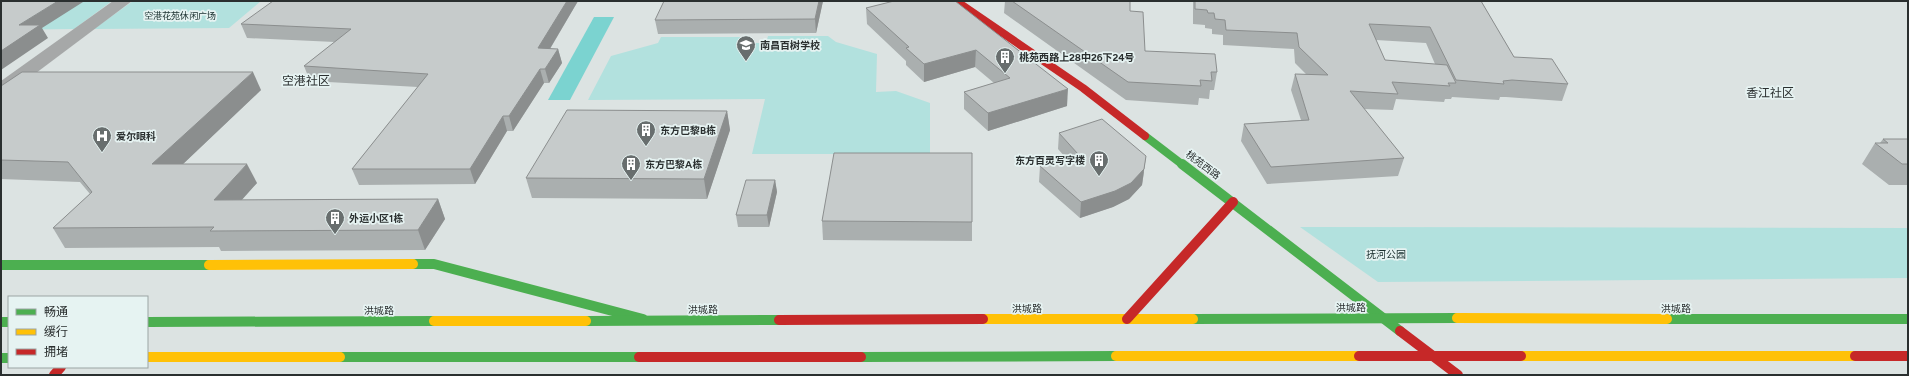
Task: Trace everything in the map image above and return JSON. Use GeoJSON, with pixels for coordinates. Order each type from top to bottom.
{"type":"FeatureCollection","features":[{"type":"Feature","properties":{"kind":"main road","name":"桃苑西路"},"geometry":{"type":"LineString","coordinates":[[956,1],[1083,88],[1458,375]]}},
{"type":"Feature","properties":{"kind":"main road"},"geometry":{"type":"LineString","coordinates":[[1127,319],[1233,202]]}},
{"type":"Feature","properties":{"kind":"main road"},"geometry":{"type":"LineString","coordinates":[[1,265],[434,264],[649,321]]}},
{"type":"Feature","properties":{"kind":"main road","name":"洪城路"},"geometry":{"type":"LineString","coordinates":[[148,322],[1385,318],[1908,319]]}},
{"type":"Feature","properties":{"kind":"main road"},"geometry":{"type":"LineString","coordinates":[[148,357],[1430,355],[1908,356]]}},
{"type":"Feature","properties":{"kind":"street"},"geometry":{"type":"LineString","coordinates":[[1,90],[124,1]]}},
{"type":"Feature","properties":{"kind":"green space"},"geometry":{"type":"Polygon","coordinates":[[[1,1],[112,1],[74,29],[1,30],[1,1]]]}},
{"type":"Feature","properties":{"kind":"green space","name":"空港花苑休闲广场"},"geometry":{"type":"Polygon","coordinates":[[[133,1],[261,1],[229,28],[94,29],[133,1]]]}},
{"type":"Feature","properties":{"kind":"green space"},"geometry":{"type":"Polygon","coordinates":[[[768,36],[828,36],[836,42],[877,54],[876,92],[896,91],[930,103],[930,154],[752,154],[765,99],[588,100],[611,56],[658,43],[661,37],[740,37],[739,43],[766,43],[768,36]]]}},
{"type":"Feature","properties":{"kind":"green space","name":"抚河公园"},"geometry":{"type":"Polygon","coordinates":[[[1300,227],[1908,228],[1908,278],[1378,282],[1300,227]]]}},
{"type":"Feature","properties":{"kind":"water"},"geometry":{"type":"Polygon","coordinates":[[[594,17],[614,17],[570,100],[548,100],[594,17]]]}},
{"type":"Feature","properties":{"kind":"building"},"geometry":{"type":"Polygon","coordinates":[[[1,1],[58,1],[19,25],[40,25],[1,51],[1,1]]]}},
{"type":"Feature","properties":{"kind":"building"},"geometry":{"type":"Polygon","coordinates":[[[273,1],[567,1],[538,48],[558,49],[545,69],[540,69],[509,116],[503,116],[470,169],[352,169],[428,74],[304,66],[351,29],[241,24],[273,1]]]}},
{"type":"Feature","properties":{"kind":"building"},"geometry":{"type":"Polygon","coordinates":[[[664,1],[819,1],[815,19],[655,20],[664,1]]]}},
{"type":"Feature","properties":{"kind":"building"},"geometry":{"type":"Polygon","coordinates":[[[894,1],[955,1],[1068,89],[988,113],[964,92],[1010,78],[976,50],[924,64],[906,48],[909,47],[866,8],[894,1]]]}},
{"type":"Feature","properties":{"kind":"building"},"geometry":{"type":"Polygon","coordinates":[[[1012,1],[1130,1],[1130,11],[1143,12],[1145,51],[1215,54],[1217,72],[1211,72],[1212,81],[1200,80],[1201,86],[1128,82],[1012,1]]]}},
{"type":"Feature","properties":{"kind":"building"},"geometry":{"type":"Polygon","coordinates":[[[1195,1],[1481,1],[1514,57],[1552,59],[1568,84],[1512,80],[1503,81],[1504,84],[1456,80],[1430,27],[1369,24],[1385,60],[1447,65],[1456,83],[1448,83],[1450,86],[1392,82],[1398,94],[1350,91],[1404,158],[1271,167],[1244,124],[1309,120],[1295,74],[1328,75],[1299,47],[1297,33],[1226,30],[1225,20],[1215,19],[1214,13],[1208,13],[1207,10],[1195,9],[1195,1]]]}},
{"type":"Feature","properties":{"kind":"building"},"geometry":{"type":"Polygon","coordinates":[[[22,72],[253,72],[152,164],[247,164],[214,200],[438,199],[418,230],[210,231],[214,227],[53,228],[92,192],[68,162],[1,160],[1,86],[22,72]]]}},
{"type":"Feature","properties":{"kind":"building"},"geometry":{"type":"Polygon","coordinates":[[[567,110],[727,111],[704,179],[526,178],[567,110]]]}},
{"type":"Feature","properties":{"kind":"building","name":"东方百灵写字楼"},"geometry":{"type":"Polygon","coordinates":[[[1102,119],[1146,156],[1144,169],[1131,183],[1115,191],[1081,202],[1040,166],[1078,154],[1059,133],[1102,119]]]}},
{"type":"Feature","properties":{"kind":"building"},"geometry":{"type":"Polygon","coordinates":[[[1883,139],[1908,139],[1908,164],[1902,164],[1875,143],[1888,143],[1883,139]]]}},
{"type":"Feature","properties":{"kind":"building"},"geometry":{"type":"Polygon","coordinates":[[[834,153],[972,153],[972,222],[822,221],[834,153]]]}},
{"type":"Feature","properties":{"kind":"building"},"geometry":{"type":"Polygon","coordinates":[[[746,180],[775,180],[767,215],[736,215],[746,180]]]}},
{"type":"Feature","properties":{"kind":"traffic: fast"},"geometry":{"type":"LineString","coordinates":[[1145,136],[1400,331]]}},
{"type":"Feature","properties":{"kind":"traffic: fast"},"geometry":{"type":"LineString","coordinates":[[413,264],[434,264],[643,319]]}},
{"type":"Feature","properties":{"kind":"traffic: fast"},"geometry":{"type":"LineString","coordinates":[[1,265],[209,265]]}},
{"type":"Feature","properties":{"kind":"traffic: fast"},"geometry":{"type":"LineString","coordinates":[[1193,319],[1457,318]]}},
{"type":"Feature","properties":{"kind":"traffic: fast"},"geometry":{"type":"LineString","coordinates":[[1667,319],[1908,319]]}},
{"type":"Feature","properties":{"kind":"traffic: fast"},"geometry":{"type":"LineString","coordinates":[[586,321],[779,320]]}},
{"type":"Feature","properties":{"kind":"traffic: fast"},"geometry":{"type":"LineString","coordinates":[[148,322],[434,321]]}},
{"type":"Feature","properties":{"kind":"traffic: fast"},"geometry":{"type":"LineString","coordinates":[[1,322],[8,322]]}},
{"type":"Feature","properties":{"kind":"traffic: fast"},"geometry":{"type":"LineString","coordinates":[[861,357],[1116,356]]}},
{"type":"Feature","properties":{"kind":"traffic: fast"},"geometry":{"type":"LineString","coordinates":[[340,357],[639,357]]}},
{"type":"Feature","properties":{"kind":"traffic: fast"},"geometry":{"type":"LineString","coordinates":[[1,358],[8,358]]}},
{"type":"Feature","properties":{"kind":"traffic: slow"},"geometry":{"type":"LineString","coordinates":[[209,265],[413,264]]}},
{"type":"Feature","properties":{"kind":"traffic: slow"},"geometry":{"type":"LineString","coordinates":[[1457,318],[1667,319]]}},
{"type":"Feature","properties":{"kind":"traffic: slow"},"geometry":{"type":"LineString","coordinates":[[983,319],[1193,319]]}},
{"type":"Feature","properties":{"kind":"traffic: slow"},"geometry":{"type":"LineString","coordinates":[[434,321],[586,321]]}},
{"type":"Feature","properties":{"kind":"traffic: slow"},"geometry":{"type":"LineString","coordinates":[[1116,356],[1359,356]]}},
{"type":"Feature","properties":{"kind":"traffic: slow"},"geometry":{"type":"LineString","coordinates":[[1521,356],[1855,356]]}},
{"type":"Feature","properties":{"kind":"traffic: slow"},"geometry":{"type":"LineString","coordinates":[[148,357],[340,357]]}},
{"type":"Feature","properties":{"kind":"traffic: jam"},"geometry":{"type":"LineString","coordinates":[[956,1],[1083,88],[1145,136]]}},
{"type":"Feature","properties":{"kind":"traffic: jam"},"geometry":{"type":"LineString","coordinates":[[1127,319],[1233,202]]}},
{"type":"Feature","properties":{"kind":"traffic: jam"},"geometry":{"type":"LineString","coordinates":[[779,320],[983,319]]}},
{"type":"Feature","properties":{"kind":"traffic: jam"},"geometry":{"type":"LineString","coordinates":[[1400,331],[1458,375]]}},
{"type":"Feature","properties":{"kind":"traffic: jam"},"geometry":{"type":"LineString","coordinates":[[1359,356],[1521,356]]}},
{"type":"Feature","properties":{"kind":"traffic: jam"},"geometry":{"type":"LineString","coordinates":[[1855,356],[1908,356]]}},
{"type":"Feature","properties":{"kind":"traffic: jam"},"geometry":{"type":"LineString","coordinates":[[639,357],[861,357]]}},
{"type":"Feature","properties":{"kind":"traffic: jam"},"geometry":{"type":"LineString","coordinates":[[54,375],[60,368]]}},
{"type":"Feature","properties":{"kind":"place","name":"南昌百树学校"},"geometry":{"type":"Point","coordinates":[746,62]}},
{"type":"Feature","properties":{"kind":"place","name":"桃苑西路上28中26下24号"},"geometry":{"type":"Point","coordinates":[1005,74]}},
{"type":"Feature","properties":{"kind":"place","name":"东方巴黎B栋"},"geometry":{"type":"Point","coordinates":[646,147]}},
{"type":"Feature","properties":{"kind":"place","name":"爱尔眼科"},"geometry":{"type":"Point","coordinates":[102,153]}},
{"type":"Feature","properties":{"kind":"place","name":"东方百灵写字楼"},"geometry":{"type":"Point","coordinates":[1099,177]}},
{"type":"Feature","properties":{"kind":"place","name":"东方巴黎A栋"},"geometry":{"type":"Point","coordinates":[631,181]}},
{"type":"Feature","properties":{"kind":"place","name":"外运小区1栋"},"geometry":{"type":"Point","coordinates":[335,235]}},
{"type":"Feature","properties":{"kind":"district","name":"空港社区"},"geometry":{"type":"Point","coordinates":[306,81]}},
{"type":"Feature","properties":{"kind":"district","name":"香江社区"},"geometry":{"type":"Point","coordinates":[1770,93]}}]}
